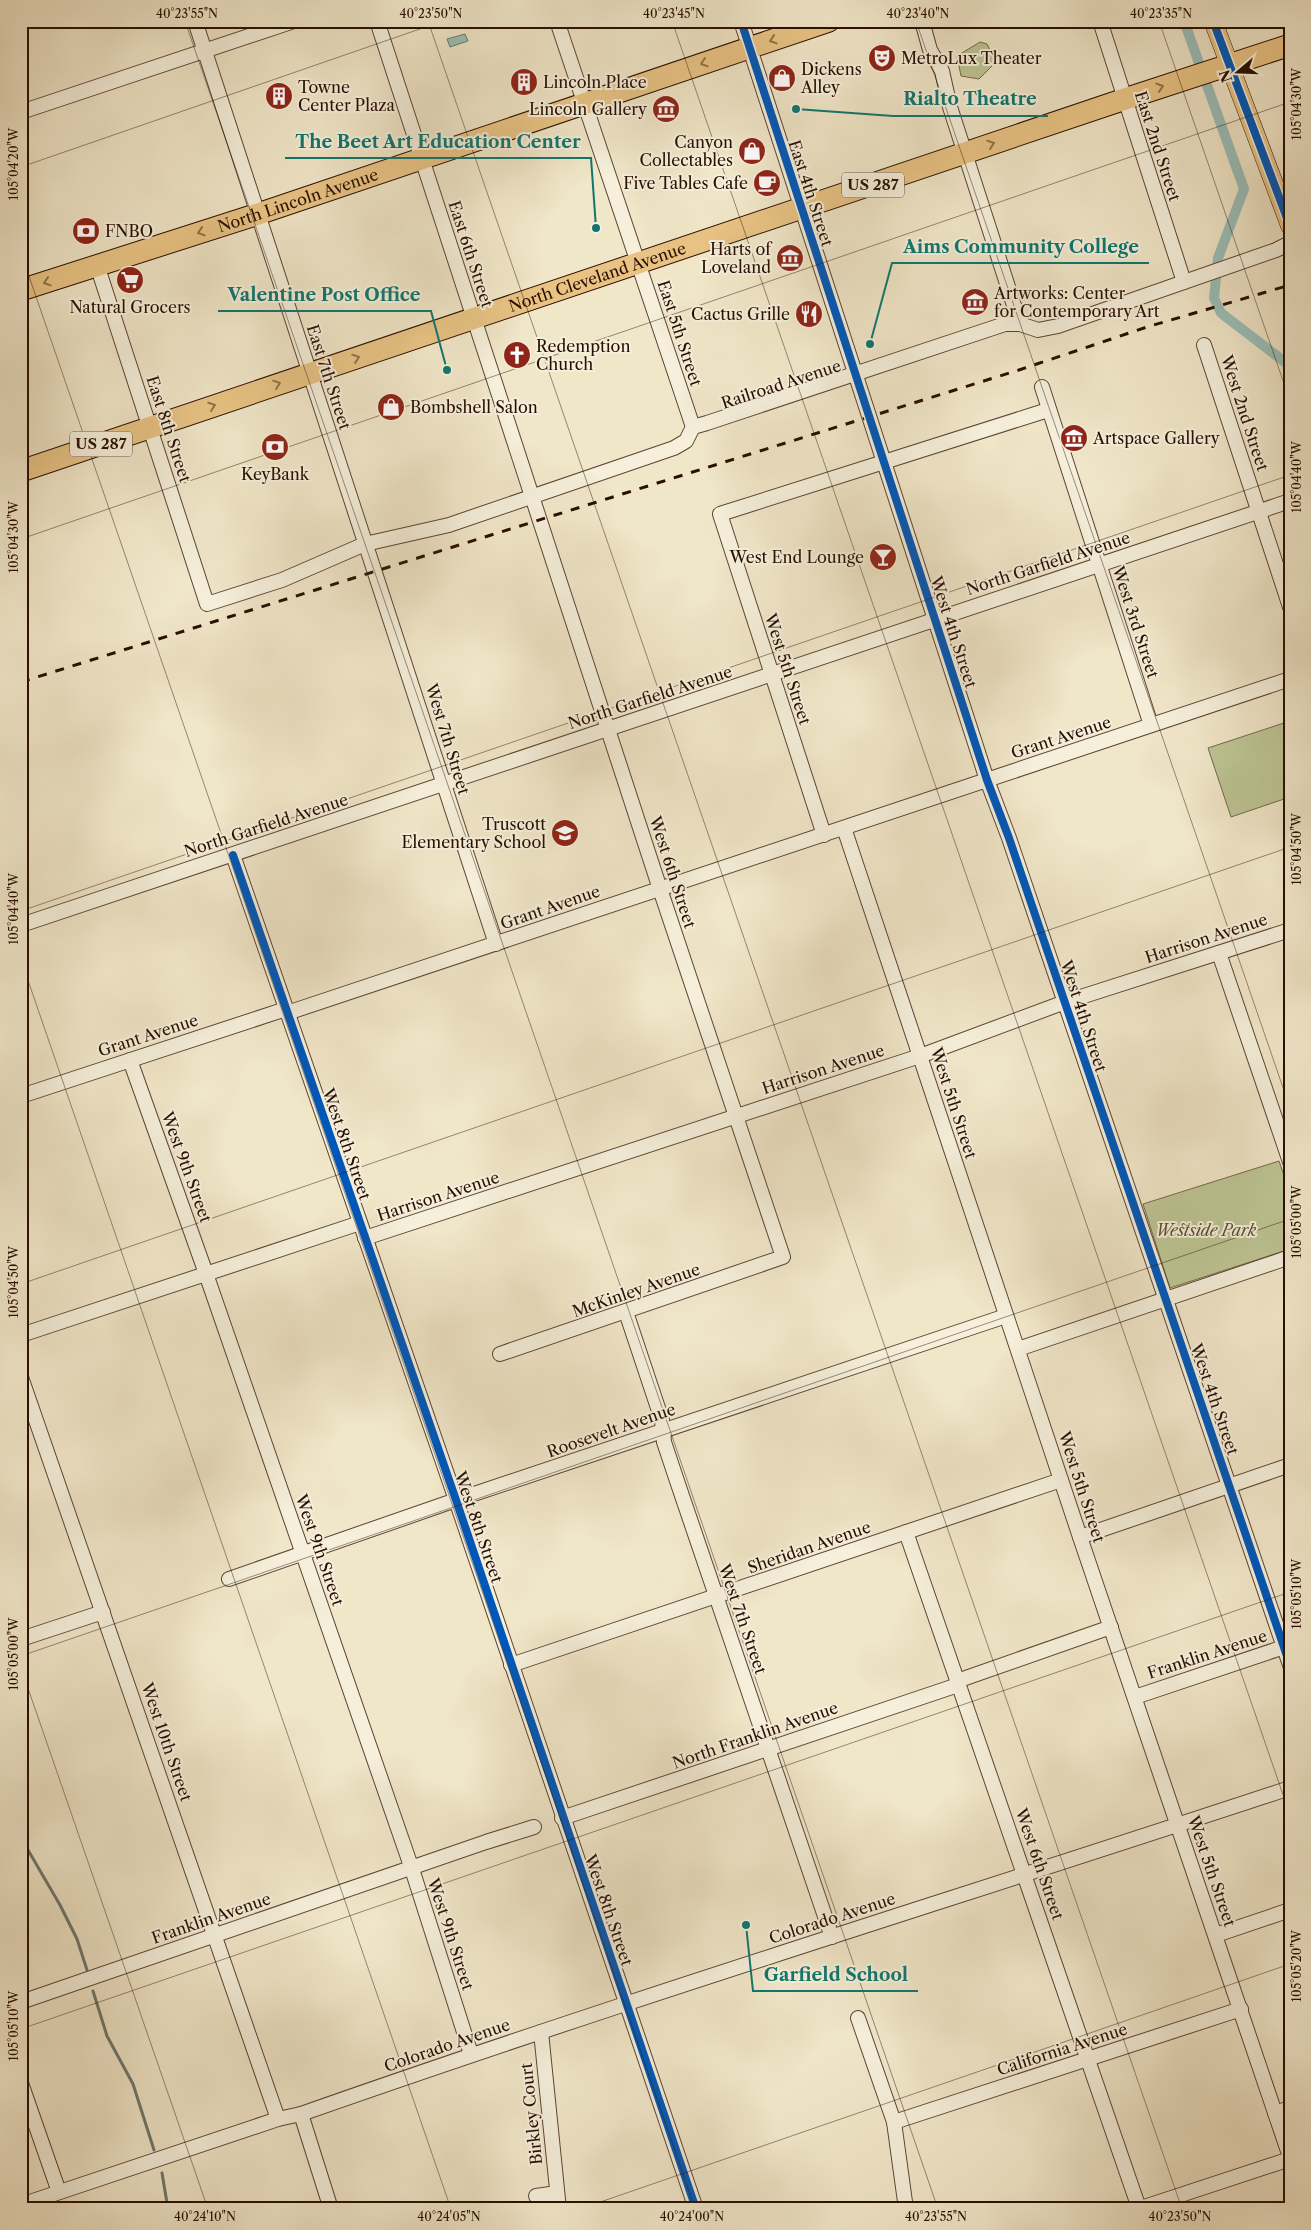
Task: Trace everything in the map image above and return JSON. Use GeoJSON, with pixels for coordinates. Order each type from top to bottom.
{"type":"FeatureCollection","features":[{"type":"Feature","properties":{"kind":"highway","name":"North Lincoln Avenue"},"geometry":{"type":"LineString","coordinates":[[22,288],[258,214],[829,21]]}},
{"type":"Feature","properties":{"kind":"highway","name":"US 287"},"geometry":{"type":"LineString","coordinates":[[1212,71],[1290,45]]}},
{"type":"Feature","properties":{"kind":"highway","name":"North Cleveland Avenue"},"geometry":{"type":"LineString","coordinates":[[21,471],[1212,71]]}},
{"type":"Feature","properties":{"kind":"main road"},"geometry":{"type":"LineString","coordinates":[[1213,21],[1212,71],[1290,226]]}},
{"type":"Feature","properties":{"kind":"street","name":"East 7th Street"},"geometry":{"type":"LineString","coordinates":[[195,21],[365,544]]}},
{"type":"Feature","properties":{"kind":"street"},"geometry":{"type":"LineString","coordinates":[[21,112],[294,21]]}},
{"type":"Feature","properties":{"kind":"street","name":"East 6th Street"},"geometry":{"type":"LineString","coordinates":[[377,21],[532,497]]}},
{"type":"Feature","properties":{"kind":"street","name":"East 5th Street"},"geometry":{"type":"LineString","coordinates":[[557,21],[693,427]]}},
{"type":"Feature","properties":{"kind":"street","name":"East 4th Street"},"geometry":{"type":"LineString","coordinates":[[741,21],[855,374]]}},
{"type":"Feature","properties":{"kind":"street"},"geometry":{"type":"LineString","coordinates":[[922,21],[930,50],[942,71],[950,107],[1020,324]]}},
{"type":"Feature","properties":{"kind":"street","name":"East 2nd Street"},"geometry":{"type":"LineString","coordinates":[[1100,21],[1184,282]]}},
{"type":"Feature","properties":{"kind":"street","name":"Railroad Avenue"},"geometry":{"type":"LineString","coordinates":[[693,427],[1005,324],[1020,324],[1039,330],[1058,326],[1276,250],[1290,243]]}},
{"type":"Feature","properties":{"kind":"street","name":"East 8th Street"},"geometry":{"type":"LineString","coordinates":[[98,265],[207,604],[282,580],[365,544]]}},
{"type":"Feature","properties":{"kind":"street","name":"West 2nd Street"},"geometry":{"type":"LineString","coordinates":[[1204,345],[1290,607]]}},
{"type":"Feature","properties":{"kind":"street","name":"West 4th Street"},"geometry":{"type":"LineString","coordinates":[[855,374],[987,780],[1065,1002],[1229,1485],[1287,1646],[1290,1665]]}},
{"type":"Feature","properties":{"kind":"street","name":"West 3rd Street"},"geometry":{"type":"LineString","coordinates":[[1042,387],[1151,725]]}},
{"type":"Feature","properties":{"kind":"street"},"geometry":{"type":"LineString","coordinates":[[884,463],[1048,410]]}},
{"type":"Feature","properties":{"kind":"street"},"geometry":{"type":"LineString","coordinates":[[365,544],[449,525],[674,448],[686,441],[693,427]]}},
{"type":"Feature","properties":{"kind":"street","name":"West 5th Street"},"geometry":{"type":"LineString","coordinates":[[824,835],[720,514],[884,463]]}},
{"type":"Feature","properties":{"kind":"street","name":"West 6th Street"},"geometry":{"type":"LineString","coordinates":[[532,497],[783,1257]]}},
{"type":"Feature","properties":{"kind":"street","name":"North Garfield Avenue"},"geometry":{"type":"LineString","coordinates":[[21,925],[1290,501]]}},
{"type":"Feature","properties":{"kind":"street","name":"West 7th Street"},"geometry":{"type":"LineString","coordinates":[[365,544],[496,944]]}},
{"type":"Feature","properties":{"kind":"street","name":"Grant Avenue"},"geometry":{"type":"LineString","coordinates":[[21,1096],[496,944],[1290,679]]}},
{"type":"Feature","properties":{"kind":"street","name":"West 5th Street"},"geometry":{"type":"LineString","coordinates":[[844,828],[1080,1537],[1290,2158]]}},
{"type":"Feature","properties":{"kind":"street","name":"West 8th Street"},"geometry":{"type":"LineString","coordinates":[[233,855],[456,1500],[562,1818],[696,2209]]}},
{"type":"Feature","properties":{"kind":"street","name":"Harrison Avenue"},"geometry":{"type":"LineString","coordinates":[[365,1238],[920,1056],[1065,1002],[1290,930]]}},
{"type":"Feature","properties":{"kind":"street"},"geometry":{"type":"LineString","coordinates":[[1219,953],[1290,1162]]}},
{"type":"Feature","properties":{"kind":"street","name":"West 9th Street"},"geometry":{"type":"LineString","coordinates":[[130,1060],[207,1274],[412,1868],[471,2054]]}},
{"type":"Feature","properties":{"kind":"street","name":"Harrison Avenue"},"geometry":{"type":"LineString","coordinates":[[21,1335],[360,1223]]}},
{"type":"Feature","properties":{"kind":"street","name":"McKinley Avenue"},"geometry":{"type":"LineString","coordinates":[[500,1354],[783,1257]]}},
{"type":"Feature","properties":{"kind":"street"},"geometry":{"type":"LineString","coordinates":[[1018,1349],[1290,1257]]}},
{"type":"Feature","properties":{"kind":"street","name":"West 7th Street"},"geometry":{"type":"LineString","coordinates":[[626,1312],[662,1420],[664,1442],[832,1937]]}},
{"type":"Feature","properties":{"kind":"street","name":"Roosevelt Avenue"},"geometry":{"type":"LineString","coordinates":[[229,1580],[456,1500],[1006,1316]]}},
{"type":"Feature","properties":{"kind":"street","name":"West 10th Street"},"geometry":{"type":"LineString","coordinates":[[21,1377],[278,2119]]}},
{"type":"Feature","properties":{"kind":"street"},"geometry":{"type":"LineString","coordinates":[[1080,1537],[1290,1465]]}},
{"type":"Feature","properties":{"kind":"street","name":"Sheridan Avenue"},"geometry":{"type":"LineString","coordinates":[[511,1665],[1061,1480]]}},
{"type":"Feature","properties":{"kind":"street","name":"West 6th Street"},"geometry":{"type":"LineString","coordinates":[[906,1532],[1025,1874],[1138,2209]]}},
{"type":"Feature","properties":{"kind":"street"},"geometry":{"type":"LineString","coordinates":[[21,1639],[103,1612]]}},
{"type":"Feature","properties":{"kind":"street","name":"North Franklin Avenue"},"geometry":{"type":"LineString","coordinates":[[562,1818],[958,1683],[1111,1627]]}},
{"type":"Feature","properties":{"kind":"street","name":"Franklin Avenue"},"geometry":{"type":"LineString","coordinates":[[1135,1696],[1287,1646]]}},
{"type":"Feature","properties":{"kind":"street","name":"Colorado Avenue"},"geometry":{"type":"LineString","coordinates":[[278,2119],[301,2114],[471,2054],[1290,1788]]}},
{"type":"Feature","properties":{"kind":"street"},"geometry":{"type":"LineString","coordinates":[[412,1868],[486,1842],[534,1828]]}},
{"type":"Feature","properties":{"kind":"street","name":"Franklin Avenue"},"geometry":{"type":"LineString","coordinates":[[21,2002],[412,1868]]}},
{"type":"Feature","properties":{"kind":"street"},"geometry":{"type":"LineString","coordinates":[[1216,1935],[1290,1910]]}},
{"type":"Feature","properties":{"kind":"street","name":"California Avenue"},"geometry":{"type":"LineString","coordinates":[[894,2122],[1241,2009]]}},
{"type":"Feature","properties":{"kind":"street"},"geometry":{"type":"LineString","coordinates":[[858,2018],[894,2122],[906,2209]]}},
{"type":"Feature","properties":{"kind":"street","name":"Birkley Court"},"geometry":{"type":"LineString","coordinates":[[540,2032],[559,2209]]}},
{"type":"Feature","properties":{"kind":"street"},"geometry":{"type":"LineString","coordinates":[[21,2083],[59,2192]]}},
{"type":"Feature","properties":{"kind":"street"},"geometry":{"type":"LineString","coordinates":[[1275,2113],[1290,2108]]}},
{"type":"Feature","properties":{"kind":"street"},"geometry":{"type":"LineString","coordinates":[[301,2114],[331,2209]]}},
{"type":"Feature","properties":{"kind":"street"},"geometry":{"type":"LineString","coordinates":[[25,2206],[59,2192],[278,2119]]}},
{"type":"Feature","properties":{"kind":"street"},"geometry":{"type":"LineString","coordinates":[[1138,2209],[1290,2158]]}},
{"type":"Feature","properties":{"kind":"street"},"geometry":{"type":"LineString","coordinates":[[536,2196],[557,2193]]}},
{"type":"Feature","properties":{"kind":"green space"},"geometry":{"type":"Polygon","coordinates":[[[980,42],[987,44],[996,62],[979,79],[961,76],[957,56],[980,42]]]}},
{"type":"Feature","properties":{"kind":"green space"},"geometry":{"type":"Polygon","coordinates":[[[1290,721],[1290,797],[1231,817],[1208,748],[1290,721]]]}},
{"type":"Feature","properties":{"kind":"green space","name":"Westside Park"},"geometry":{"type":"Polygon","coordinates":[[[1279,1161],[1290,1193],[1290,1249],[1170,1288],[1143,1204],[1279,1161]]]}},
{"type":"Feature","properties":{"kind":"water"},"geometry":{"type":"Polygon","coordinates":[[[465,34],[468,41],[450,47],[447,39],[465,34]]]}},
{"type":"Feature","properties":{"kind":"waterway"},"geometry":{"type":"LineString","coordinates":[[1184,21],[1244,189],[1218,258],[1214,298],[1221,313],[1290,366]]}},
{"type":"Feature","properties":{"kind":"waterway"},"geometry":{"type":"LineString","coordinates":[[21,1838],[60,1905],[77,1939],[87,1970]]}},
{"type":"Feature","properties":{"kind":"waterway"},"geometry":{"type":"LineString","coordinates":[[93,1991],[107,2036],[133,2084],[154,2150]]}},
{"type":"Feature","properties":{"kind":"waterway"},"geometry":{"type":"LineString","coordinates":[[162,2173],[168,2209]]}},
{"type":"Feature","properties":{"kind":"railway"},"geometry":{"type":"LineString","coordinates":[[21,682],[1019,370],[1147,327],[1290,285]]}},
{"type":"Feature","properties":{"kind":"cycle path"},"geometry":{"type":"LineString","coordinates":[[741,21],[987,780],[1009,838],[1290,1665]]}},
{"type":"Feature","properties":{"kind":"cycle path"},"geometry":{"type":"LineString","coordinates":[[1213,21],[1290,226]]}},
{"type":"Feature","properties":{"kind":"cycle path"},"geometry":{"type":"LineString","coordinates":[[233,855],[456,1500],[696,2209]]}},
{"type":"Feature","properties":{"kind":"place","name":"MetroLux Theater"},"geometry":{"type":"Point","coordinates":[882,58]}},
{"type":"Feature","properties":{"kind":"place","name":"Dickens Alley"},"geometry":{"type":"Point","coordinates":[782,78]}},
{"type":"Feature","properties":{"kind":"place","name":"Lincoln Place"},"geometry":{"type":"Point","coordinates":[524,82]}},
{"type":"Feature","properties":{"kind":"place","name":"Towne Center Plaza"},"geometry":{"type":"Point","coordinates":[279,96]}},
{"type":"Feature","properties":{"kind":"place","name":"Lincoln Gallery"},"geometry":{"type":"Point","coordinates":[666,109]}},
{"type":"Feature","properties":{"kind":"place","name":"Rialto Theatre"},"geometry":{"type":"Point","coordinates":[796,109]}},
{"type":"Feature","properties":{"kind":"place","name":"Canyon Collectables"},"geometry":{"type":"Point","coordinates":[752,151]}},
{"type":"Feature","properties":{"kind":"place","name":"Five Tables Cafe"},"geometry":{"type":"Point","coordinates":[767,183]}},
{"type":"Feature","properties":{"kind":"place","name":"The Beet Art Education Center"},"geometry":{"type":"Point","coordinates":[596,228]}},
{"type":"Feature","properties":{"kind":"place","name":"FNBO"},"geometry":{"type":"Point","coordinates":[86,231]}},
{"type":"Feature","properties":{"kind":"place","name":"Harts of Loveland"},"geometry":{"type":"Point","coordinates":[790,258]}},
{"type":"Feature","properties":{"kind":"place","name":"Natural Grocers"},"geometry":{"type":"Point","coordinates":[130,280]}},
{"type":"Feature","properties":{"kind":"place","name":"Artworks: Center for Contemporary Art"},"geometry":{"type":"Point","coordinates":[975,302]}},
{"type":"Feature","properties":{"kind":"place","name":"Cactus Grille"},"geometry":{"type":"Point","coordinates":[809,314]}},
{"type":"Feature","properties":{"kind":"place","name":"Aims Community College"},"geometry":{"type":"Point","coordinates":[870,344]}},
{"type":"Feature","properties":{"kind":"place","name":"Redemption Church"},"geometry":{"type":"Point","coordinates":[517,355]}},
{"type":"Feature","properties":{"kind":"place","name":"Valentine Post Office"},"geometry":{"type":"Point","coordinates":[447,370]}},
{"type":"Feature","properties":{"kind":"place","name":"Bombshell Salon"},"geometry":{"type":"Point","coordinates":[391,407]}},
{"type":"Feature","properties":{"kind":"place","name":"Artspace Gallery"},"geometry":{"type":"Point","coordinates":[1074,438]}},
{"type":"Feature","properties":{"kind":"place","name":"KeyBank"},"geometry":{"type":"Point","coordinates":[275,447]}},
{"type":"Feature","properties":{"kind":"place","name":"West End Lounge"},"geometry":{"type":"Point","coordinates":[883,557]}},
{"type":"Feature","properties":{"kind":"place","name":"Truscott Elementary School"},"geometry":{"type":"Point","coordinates":[565,833]}},
{"type":"Feature","properties":{"kind":"place","name":"Garfield School"},"geometry":{"type":"Point","coordinates":[746,1925]}}]}
